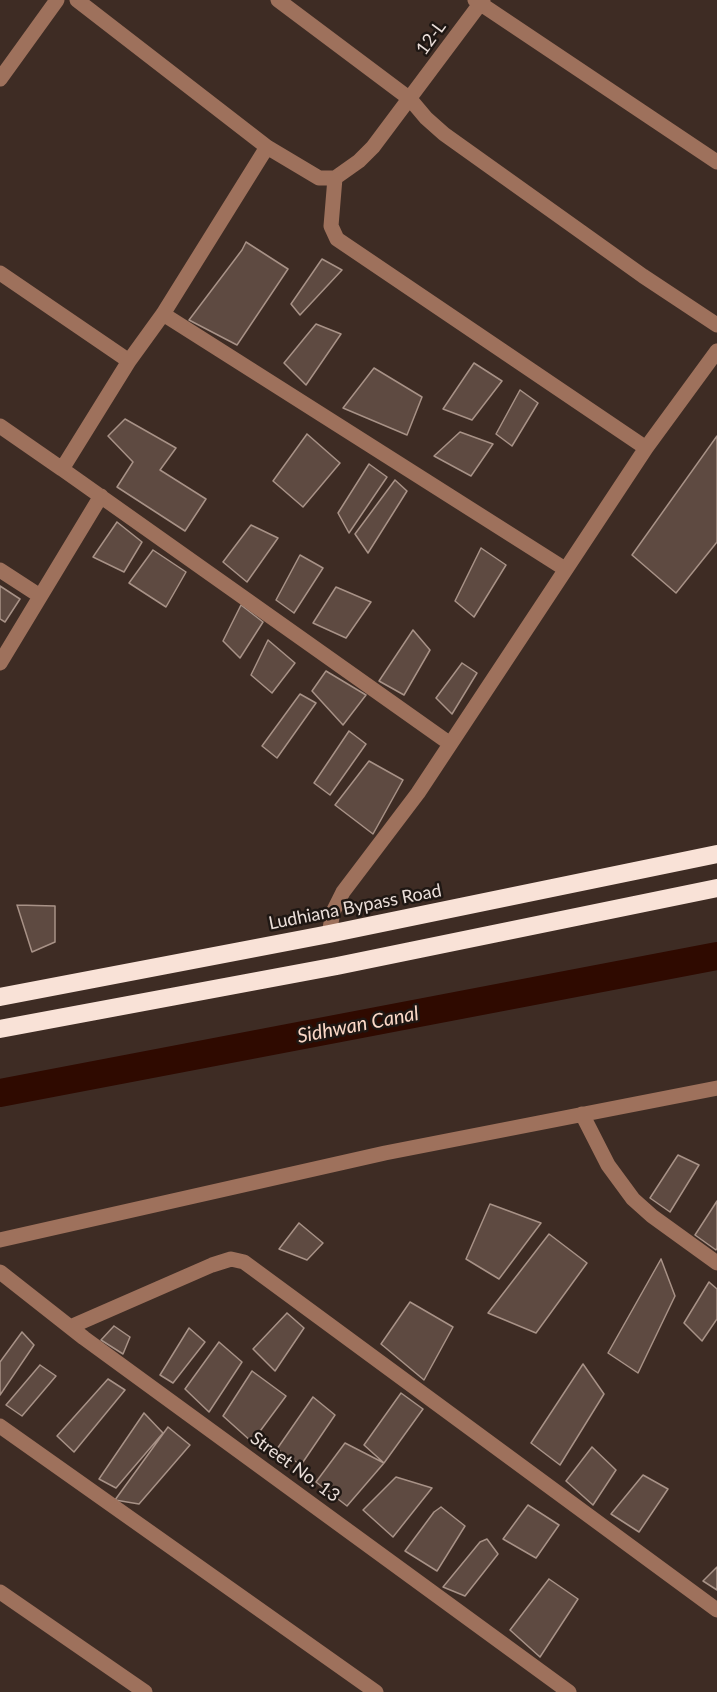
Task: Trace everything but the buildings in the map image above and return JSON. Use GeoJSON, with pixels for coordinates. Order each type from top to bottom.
{"type":"FeatureCollection","features":[{"type":"Feature","properties":{"kind":"highway","name":"Ludhiana Bypass Road"},"geometry":{"type":"LineString","coordinates":[[0,997],[329,934],[717,854]]}},
{"type":"Feature","properties":{"kind":"highway"},"geometry":{"type":"LineString","coordinates":[[0,1029],[349,963],[717,888]]}},
{"type":"Feature","properties":{"kind":"street"},"geometry":{"type":"LineString","coordinates":[[0,79],[57,0]]}},
{"type":"Feature","properties":{"kind":"street"},"geometry":{"type":"LineString","coordinates":[[77,0],[267,147],[319,178],[335,178],[331,226],[337,239],[646,448]]}},
{"type":"Feature","properties":{"kind":"street"},"geometry":{"type":"LineString","coordinates":[[278,0],[410,99],[444,134],[717,325]]}},
{"type":"Feature","properties":{"kind":"street"},"geometry":{"type":"LineString","coordinates":[[479,1],[717,162]]}},
{"type":"Feature","properties":{"kind":"street","name":"12-L"},"geometry":{"type":"LineString","coordinates":[[335,178],[359,161],[373,147],[479,1]]}},
{"type":"Feature","properties":{"kind":"street"},"geometry":{"type":"LineString","coordinates":[[62,469],[129,361],[163,314],[267,147]]}},
{"type":"Feature","properties":{"kind":"street"},"geometry":{"type":"LineString","coordinates":[[0,273],[129,361]]}},
{"type":"Feature","properties":{"kind":"street"},"geometry":{"type":"LineString","coordinates":[[163,314],[565,569]]}},
{"type":"Feature","properties":{"kind":"street"},"geometry":{"type":"LineString","coordinates":[[329,934],[333,912],[343,892],[418,793],[646,448],[717,351]]}},
{"type":"Feature","properties":{"kind":"street"},"geometry":{"type":"LineString","coordinates":[[0,426],[449,743]]}},
{"type":"Feature","properties":{"kind":"street"},"geometry":{"type":"LineString","coordinates":[[0,663],[101,496]]}},
{"type":"Feature","properties":{"kind":"street"},"geometry":{"type":"LineString","coordinates":[[0,570],[40,596]]}},
{"type":"Feature","properties":{"kind":"street"},"geometry":{"type":"LineString","coordinates":[[0,1240],[385,1153],[717,1088]]}},
{"type":"Feature","properties":{"kind":"street"},"geometry":{"type":"LineString","coordinates":[[582,1114],[608,1165],[633,1199],[652,1216],[717,1263]]}},
{"type":"Feature","properties":{"kind":"street"},"geometry":{"type":"LineString","coordinates":[[70,1327],[212,1265],[231,1259],[244,1262],[717,1610]]}},
{"type":"Feature","properties":{"kind":"street","name":"Street No. 13"},"geometry":{"type":"LineString","coordinates":[[0,1272],[70,1327],[569,1692]]}},
{"type":"Feature","properties":{"kind":"street"},"geometry":{"type":"LineString","coordinates":[[0,1426],[376,1692]]}},
{"type":"Feature","properties":{"kind":"street"},"geometry":{"type":"LineString","coordinates":[[0,1592],[145,1692]]}},
{"type":"Feature","properties":{"kind":"waterway","name":"Sidhwan Canal"},"geometry":{"type":"LineString","coordinates":[[0,1093],[717,956]]}}]}
